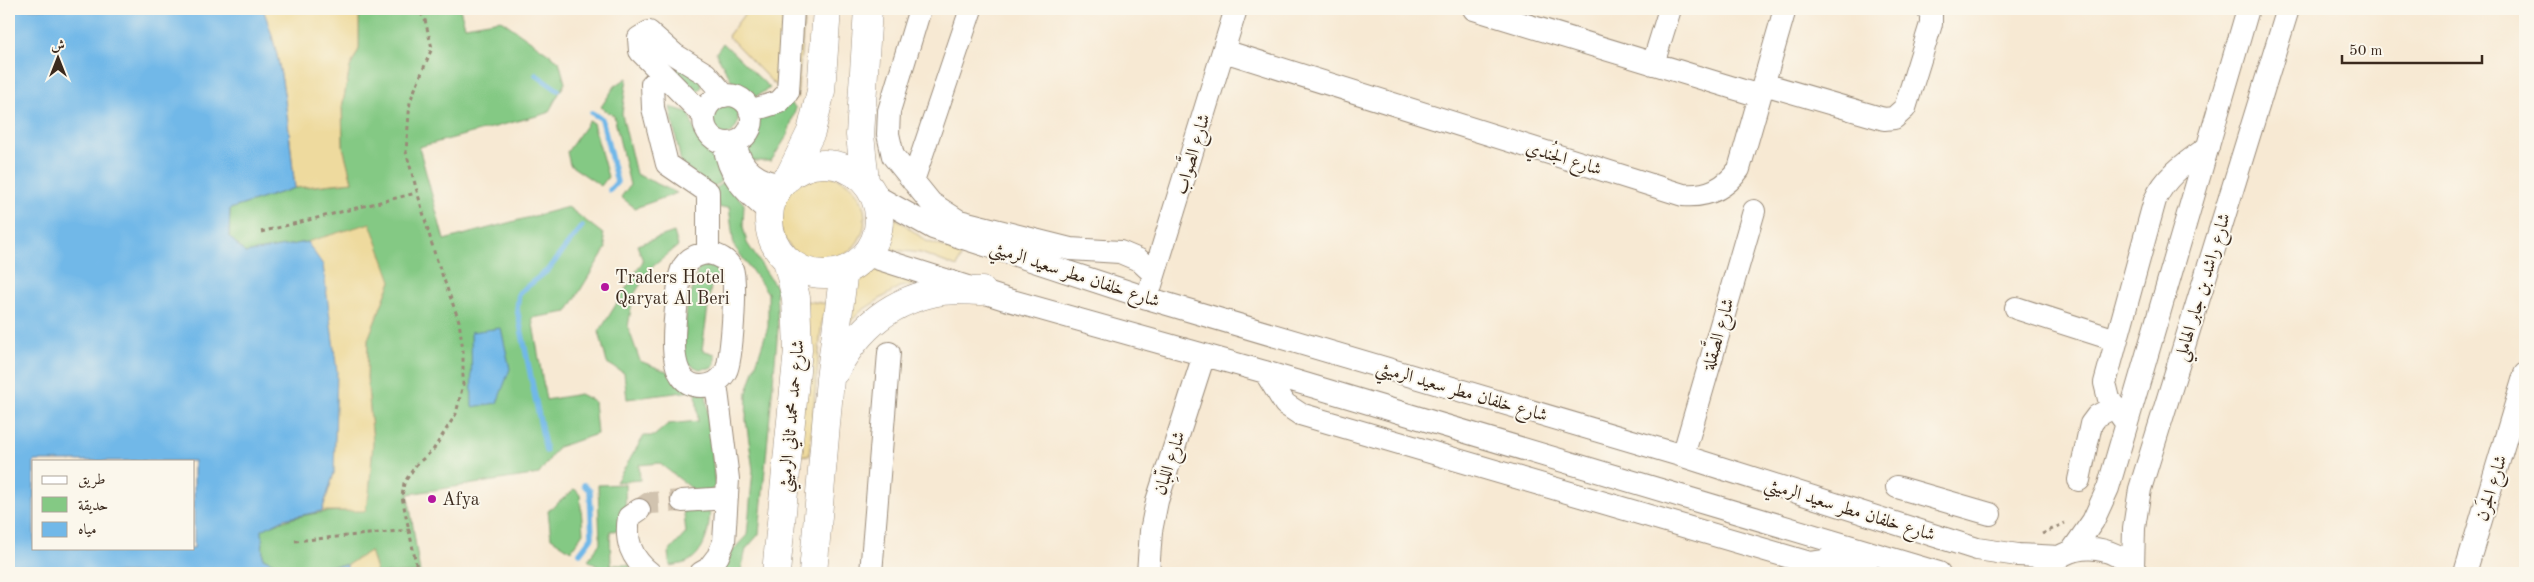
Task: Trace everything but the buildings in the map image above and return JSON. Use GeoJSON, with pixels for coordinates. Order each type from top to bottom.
{"type":"FeatureCollection","features":[{"type":"Feature","properties":{"kind":"main road"},"geometry":{"type":"LineString","coordinates":[[827,9],[821,91],[811,132],[786,180],[772,202],[770,212],[771,233],[777,248],[787,260],[800,268],[814,273],[829,274],[857,264],[867,254],[875,241],[879,226],[879,210],[869,188],[860,134],[868,9]]}},
{"type":"Feature","properties":{"kind":"main road"},"geometry":{"type":"LineString","coordinates":[[786,180],[803,168],[819,164],[836,165],[851,171],[869,188]]}},
{"type":"Feature","properties":{"kind":"main road","name":"شارع حمد محمد ثاني الرميثي"},"geometry":{"type":"LineString","coordinates":[[776,573],[798,350],[796,298],[787,260]]}},
{"type":"Feature","properties":{"kind":"main road","name":"شارع حمد محمد ثاني الرميثي"},"geometry":{"type":"LineString","coordinates":[[813,573],[830,379],[844,270]]}},
{"type":"Feature","properties":{"kind":"main road"},"geometry":{"type":"LineString","coordinates":[[830,379],[849,346],[875,319],[908,300],[944,290],[982,291]]}},
{"type":"Feature","properties":{"kind":"street"},"geometry":{"type":"LineString","coordinates":[[750,111],[779,102],[788,92],[792,9]]}},
{"type":"Feature","properties":{"kind":"street"},"geometry":{"type":"LineString","coordinates":[[920,9],[889,111],[888,122],[893,156],[936,208],[959,220],[1070,249],[1120,252],[1139,260],[1154,274]]}},
{"type":"Feature","properties":{"kind":"street"},"geometry":{"type":"LineString","coordinates":[[913,181],[971,9]]}},
{"type":"Feature","properties":{"kind":"street","name":"شارع الصَّواب"},"geometry":{"type":"LineString","coordinates":[[1147,298],[1236,9]]}},
{"type":"Feature","properties":{"kind":"street"},"geometry":{"type":"LineString","coordinates":[[1474,9],[1653,64],[1884,119],[1894,118],[1905,108],[1931,24],[1931,14],[1928,9]]}},
{"type":"Feature","properties":{"kind":"street"},"geometry":{"type":"LineString","coordinates":[[1653,64],[1670,9]]}},
{"type":"Feature","properties":{"kind":"street","name":"شارع الجُندي"},"geometry":{"type":"LineString","coordinates":[[1224,51],[1673,192],[1694,196],[1717,190],[1733,178],[1739,168],[1785,9]]}},
{"type":"Feature","properties":{"kind":"street","name":"شارع راشد بن جابر الهاملي"},"geometry":{"type":"LineString","coordinates":[[2044,573],[2066,554],[2093,521],[2108,488],[2120,415],[2208,147],[2248,9]]}},
{"type":"Feature","properties":{"kind":"street","name":"شارع راشد بن جابر الهاملي"},"geometry":{"type":"LineString","coordinates":[[2135,571],[2134,528],[2140,489],[2288,9]]}},
{"type":"Feature","properties":{"kind":"street"},"geometry":{"type":"LineString","coordinates":[[649,32],[675,55],[706,74],[725,96],[740,99],[750,111],[750,127],[746,134],[730,142],[717,140],[706,130],[704,116],[640,51],[639,38],[649,32]]}},
{"type":"Feature","properties":{"kind":"street"},"geometry":{"type":"LineString","coordinates":[[652,84],[653,108],[667,164],[708,192],[708,253]]}},
{"type":"Feature","properties":{"kind":"street"},"geometry":{"type":"LineString","coordinates":[[704,116],[711,103],[725,96]]}},
{"type":"Feature","properties":{"kind":"street"},"geometry":{"type":"LineString","coordinates":[[730,142],[749,171],[764,181],[786,180]]}},
{"type":"Feature","properties":{"kind":"street"},"geometry":{"type":"LineString","coordinates":[[730,142],[728,166],[739,185],[770,212]]}},
{"type":"Feature","properties":{"kind":"street"},"geometry":{"type":"LineString","coordinates":[[2120,415],[2108,399],[2105,383],[2159,190],[2174,171],[2208,147]]}},
{"type":"Feature","properties":{"kind":"street","name":"شارع خلفان مطر سعيد الرميثي"},"geometry":{"type":"LineString","coordinates":[[869,188],[933,228],[1147,298],[1683,456],[1939,537],[1998,553],[2066,554],[2089,548],[2105,550],[2121,557],[2135,571]]}},
{"type":"Feature","properties":{"kind":"street","name":"شارع الصَّقلة"},"geometry":{"type":"LineString","coordinates":[[1683,456],[1754,211]]}},
{"type":"Feature","properties":{"kind":"street"},"geometry":{"type":"LineString","coordinates":[[708,253],[725,260],[734,276],[730,362],[722,377],[716,383],[698,386],[689,383],[681,377],[674,360],[680,273],[690,258],[708,253]]}},
{"type":"Feature","properties":{"kind":"street","name":"شارع خلفان مطر سعيد الرميثي"},"geometry":{"type":"LineString","coordinates":[[867,254],[982,291],[1265,372],[1849,548],[1904,569],[1939,573]]}},
{"type":"Feature","properties":{"kind":"street"},"geometry":{"type":"LineString","coordinates":[[2016,308],[2116,340]]}},
{"type":"Feature","properties":{"kind":"street"},"geometry":{"type":"LineString","coordinates":[[871,573],[889,353]]}},
{"type":"Feature","properties":{"kind":"street","name":"شارع اللِّبان"},"geometry":{"type":"LineString","coordinates":[[1148,573],[1151,531],[1156,501],[1204,355]]}},
{"type":"Feature","properties":{"kind":"street"},"geometry":{"type":"LineString","coordinates":[[1265,372],[1285,404],[1300,414],[1810,563],[1829,560],[1849,548]]}},
{"type":"Feature","properties":{"kind":"street","name":"شارع الجَرن"},"geometry":{"type":"LineString","coordinates":[[2466,573],[2517,430],[2525,374]]}},
{"type":"Feature","properties":{"kind":"street"},"geometry":{"type":"LineString","coordinates":[[701,573],[708,569],[718,556],[724,542],[728,479],[716,383]]}},
{"type":"Feature","properties":{"kind":"street"},"geometry":{"type":"LineString","coordinates":[[2079,480],[2091,424],[2097,416],[2120,415]]}},
{"type":"Feature","properties":{"kind":"street"},"geometry":{"type":"LineString","coordinates":[[1898,487],[1990,514]]}},
{"type":"Feature","properties":{"kind":"street"},"geometry":{"type":"LineString","coordinates":[[682,501],[727,498]]}},
{"type":"Feature","properties":{"kind":"street"},"geometry":{"type":"LineString","coordinates":[[1939,537],[1950,503]]}},
{"type":"Feature","properties":{"kind":"street"},"geometry":{"type":"LineString","coordinates":[[639,510],[629,517],[627,533],[629,548],[637,562],[650,573]]}},
{"type":"Feature","properties":{"kind":"street"},"geometry":{"type":"LineString","coordinates":[[1829,560],[1868,573]]}},
{"type":"Feature","properties":{"kind":"path"},"geometry":{"type":"LineString","coordinates":[[418,9],[425,20],[432,48],[410,101],[406,130],[406,152],[416,193],[459,321],[463,351],[463,384],[456,414],[433,450],[416,465],[404,484],[402,497],[418,573]]}},
{"type":"Feature","properties":{"kind":"path"},"geometry":{"type":"LineString","coordinates":[[261,232],[416,193]]}},
{"type":"Feature","properties":{"kind":"path"},"geometry":{"type":"LineString","coordinates":[[296,541],[410,530]]}},
{"type":"Feature","properties":{"kind":"green space"},"geometry":{"type":"Polygon","coordinates":[[[359,9],[460,9],[465,26],[501,20],[559,61],[565,83],[548,113],[419,147],[444,240],[568,207],[603,234],[606,248],[567,312],[532,318],[546,400],[580,394],[594,401],[597,434],[558,447],[539,474],[408,494],[420,573],[377,573],[370,552],[347,565],[282,567],[263,558],[261,530],[299,516],[337,511],[365,510],[369,494],[373,442],[367,378],[368,339],[391,281],[307,242],[245,253],[229,236],[230,209],[295,188],[352,182],[343,147],[342,107],[350,67],[359,49],[359,9]]]}},
{"type":"Feature","properties":{"kind":"green space"},"geometry":{"type":"Polygon","coordinates":[[[723,43],[770,88],[748,101],[738,92],[716,53],[723,43]]]}},
{"type":"Feature","properties":{"kind":"green space"},"geometry":{"type":"Polygon","coordinates":[[[674,62],[700,79],[702,87],[689,100],[664,79],[674,62]]]}},
{"type":"Feature","properties":{"kind":"green space"},"geometry":{"type":"Polygon","coordinates":[[[627,78],[622,114],[636,174],[677,193],[635,208],[621,197],[630,185],[614,116],[601,107],[615,86],[627,78]]]}},
{"type":"Feature","properties":{"kind":"green space"},"geometry":{"type":"Polygon","coordinates":[[[785,98],[796,108],[787,136],[771,161],[750,161],[743,140],[751,129],[752,116],[785,98]]]}},
{"type":"Feature","properties":{"kind":"green space"},"geometry":{"type":"Polygon","coordinates":[[[721,102],[733,107],[738,119],[733,131],[721,136],[709,131],[704,119],[709,107],[721,102]]]}},
{"type":"Feature","properties":{"kind":"green space"},"geometry":{"type":"Polygon","coordinates":[[[670,107],[690,113],[696,133],[712,146],[721,181],[712,188],[681,163],[670,107]]]}},
{"type":"Feature","properties":{"kind":"green space"},"geometry":{"type":"Polygon","coordinates":[[[589,121],[593,123],[608,177],[601,186],[570,165],[567,152],[589,121]]]}},
{"type":"Feature","properties":{"kind":"green space"},"geometry":{"type":"Polygon","coordinates":[[[725,181],[744,204],[743,226],[747,243],[776,287],[778,329],[759,534],[746,549],[741,571],[726,573],[722,569],[722,562],[747,535],[753,470],[746,420],[747,392],[768,327],[768,293],[734,246],[729,207],[720,208],[712,191],[725,181]]]}},
{"type":"Feature","properties":{"kind":"green space"},"geometry":{"type":"Polygon","coordinates":[[[674,232],[678,246],[651,268],[633,296],[628,327],[640,361],[681,377],[692,391],[627,399],[624,373],[607,363],[599,332],[643,261],[637,245],[674,232]]]}},
{"type":"Feature","properties":{"kind":"green space"},"geometry":{"type":"Polygon","coordinates":[[[712,260],[723,269],[721,280],[712,279],[702,350],[715,354],[715,364],[712,368],[699,369],[683,361],[687,305],[700,264],[712,260]]]}},
{"type":"Feature","properties":{"kind":"green space"},"geometry":{"type":"Polygon","coordinates":[[[706,391],[715,486],[710,492],[699,494],[659,463],[639,465],[640,480],[616,482],[644,436],[654,436],[668,424],[698,421],[696,392],[706,391]]]}},
{"type":"Feature","properties":{"kind":"green space"},"geometry":{"type":"Polygon","coordinates":[[[625,484],[626,530],[610,531],[611,565],[630,565],[630,573],[607,573],[588,560],[600,543],[598,485],[625,484]]]}},
{"type":"Feature","properties":{"kind":"green space"},"geometry":{"type":"Polygon","coordinates":[[[575,489],[580,495],[583,533],[571,551],[551,538],[548,511],[575,489]]]}},
{"type":"Feature","properties":{"kind":"green space"},"geometry":{"type":"Polygon","coordinates":[[[709,502],[709,526],[700,550],[687,562],[670,566],[668,553],[686,533],[683,504],[709,502]]]}},
{"type":"Feature","properties":{"kind":"sand"},"geometry":{"type":"Polygon","coordinates":[[[263,9],[359,9],[359,49],[350,67],[342,107],[343,147],[352,182],[295,188],[281,75],[263,9]]]}},
{"type":"Feature","properties":{"kind":"sand"},"geometry":{"type":"Polygon","coordinates":[[[748,9],[805,9],[797,98],[773,83],[728,36],[748,9]]]}},
{"type":"Feature","properties":{"kind":"sand"},"geometry":{"type":"Polygon","coordinates":[[[822,175],[839,178],[853,187],[862,201],[865,218],[862,235],[853,249],[839,258],[822,261],[805,258],[791,249],[782,235],[779,218],[782,201],[791,187],[805,178],[822,175]]]}},
{"type":"Feature","properties":{"kind":"sand"},"geometry":{"type":"Polygon","coordinates":[[[896,218],[926,241],[962,253],[957,267],[921,253],[887,249],[896,218]]]}},
{"type":"Feature","properties":{"kind":"sand"},"geometry":{"type":"Polygon","coordinates":[[[370,223],[391,281],[368,339],[367,378],[373,442],[369,494],[365,511],[322,511],[334,473],[307,242],[370,223]]]}},
{"type":"Feature","properties":{"kind":"sand"},"geometry":{"type":"Polygon","coordinates":[[[876,265],[936,281],[899,287],[861,311],[841,331],[846,301],[854,286],[876,265]]]}},
{"type":"Feature","properties":{"kind":"sand"},"geometry":{"type":"Polygon","coordinates":[[[806,301],[829,304],[822,320],[809,456],[794,454],[806,301]]]}},
{"type":"Feature","properties":{"kind":"sand"},"geometry":{"type":"Polygon","coordinates":[[[370,551],[377,573],[347,573],[347,565],[370,551]]]}},
{"type":"Feature","properties":{"kind":"water"},"geometry":{"type":"Polygon","coordinates":[[[9,9],[263,9],[281,75],[295,188],[230,209],[229,236],[245,253],[307,242],[323,265],[337,371],[334,473],[322,511],[284,519],[262,530],[263,558],[282,567],[347,565],[347,573],[9,573],[9,9]]]}},
{"type":"Feature","properties":{"kind":"water"},"geometry":{"type":"Polygon","coordinates":[[[501,328],[510,369],[497,403],[472,407],[471,332],[501,328]]]}},
{"type":"Feature","properties":{"kind":"waterway"},"geometry":{"type":"LineString","coordinates":[[536,75],[558,90]]}},
{"type":"Feature","properties":{"kind":"waterway"},"geometry":{"type":"LineString","coordinates":[[592,113],[602,119],[617,182],[610,190]]}},
{"type":"Feature","properties":{"kind":"waterway"},"geometry":{"type":"LineString","coordinates":[[546,451],[517,309],[519,293],[548,270],[582,226]]}},
{"type":"Feature","properties":{"kind":"waterway"},"geometry":{"type":"LineString","coordinates":[[580,553],[592,537],[590,491],[584,485]]}},
{"type":"Feature","properties":{"kind":"tunnel"},"geometry":{"type":"LineString","coordinates":[[639,510],[649,503],[682,501]]}},
{"type":"Feature","properties":{"kind":"place","name":"Traders Hotel Qaryat Al Beri"},"geometry":{"type":"Point","coordinates":[605,287]}},
{"type":"Feature","properties":{"kind":"place","name":"Afya"},"geometry":{"type":"Point","coordinates":[432,499]}}]}
